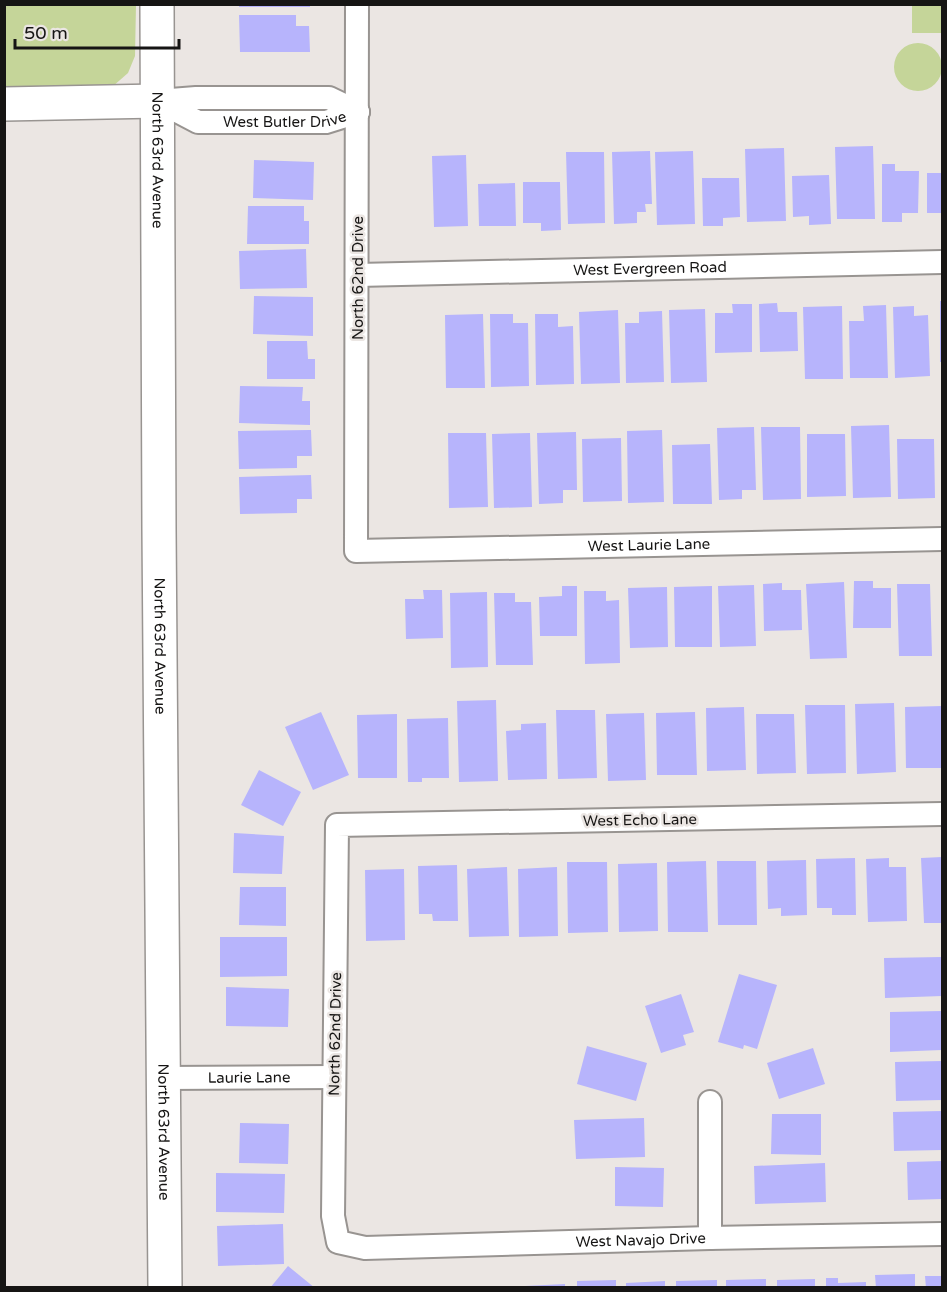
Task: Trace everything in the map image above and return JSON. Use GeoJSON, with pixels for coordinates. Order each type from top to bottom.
{"type":"FeatureCollection","features":[{"type":"Feature","properties":{"kind":"street","name":"North 63rd Avenue"},"geometry":{"type":"LineString","coordinates":[[157,4],[165,1287]]}},
{"type":"Feature","properties":{"kind":"street","name":"North 62nd Drive"},"geometry":{"type":"LineString","coordinates":[[356,551],[357,4]]}},
{"type":"Feature","properties":{"kind":"street","name":"West Butler Drive"},"geometry":{"type":"LineString","coordinates":[[4,104],[158,101],[196,98],[329,98],[358,112]]}},
{"type":"Feature","properties":{"kind":"street"},"geometry":{"type":"LineString","coordinates":[[247,123],[248,99]]}},
{"type":"Feature","properties":{"kind":"street","name":"West Butler Drive"},"geometry":{"type":"LineString","coordinates":[[158,101],[198,122],[326,122],[358,112]]}},
{"type":"Feature","properties":{"kind":"street","name":"West Evergreen Road"},"geometry":{"type":"LineString","coordinates":[[358,275],[942,262]]}},
{"type":"Feature","properties":{"kind":"street","name":"West Laurie Lane"},"geometry":{"type":"LineString","coordinates":[[356,551],[942,539]]}},
{"type":"Feature","properties":{"kind":"street","name":"West Echo Lane"},"geometry":{"type":"LineString","coordinates":[[337,825],[942,814]]}},
{"type":"Feature","properties":{"kind":"street","name":"North 62nd Drive"},"geometry":{"type":"LineString","coordinates":[[337,825],[333,1216],[338,1242]]}},
{"type":"Feature","properties":{"kind":"street","name":"Laurie Lane"},"geometry":{"type":"LineString","coordinates":[[163,1078],[334,1077]]}},
{"type":"Feature","properties":{"kind":"street"},"geometry":{"type":"LineString","coordinates":[[710,1102],[710,1238]]}},
{"type":"Feature","properties":{"kind":"street","name":"West Navajo Drive"},"geometry":{"type":"LineString","coordinates":[[338,1242],[365,1248],[942,1234]]}},
{"type":"Feature","properties":{"kind":"green space"},"geometry":{"type":"Polygon","coordinates":[[[4,5],[136,5],[135,56],[128,73],[112,87],[5,90],[4,5]]]}},
{"type":"Feature","properties":{"kind":"green space"},"geometry":{"type":"Polygon","coordinates":[[[912,5],[942,5],[942,33],[912,33],[912,5]]]}},
{"type":"Feature","properties":{"kind":"green space"},"geometry":{"type":"Polygon","coordinates":[[[918,43],[935,50],[942,67],[935,84],[918,91],[901,84],[894,67],[901,50],[918,43]]]}},
{"type":"Feature","properties":{"kind":"building"},"geometry":{"type":"Polygon","coordinates":[[[239,4],[310,4],[310,7],[239,7],[239,4]]]}},
{"type":"Feature","properties":{"kind":"building"},"geometry":{"type":"Polygon","coordinates":[[[239,15],[296,15],[296,26],[309,26],[310,52],[240,52],[239,15]]]}},
{"type":"Feature","properties":{"kind":"building"},"geometry":{"type":"Polygon","coordinates":[[[873,146],[875,219],[837,219],[835,147],[873,146]]]}},
{"type":"Feature","properties":{"kind":"building"},"geometry":{"type":"Polygon","coordinates":[[[784,148],[786,221],[747,222],[745,149],[784,148]]]}},
{"type":"Feature","properties":{"kind":"building"},"geometry":{"type":"Polygon","coordinates":[[[650,151],[652,204],[645,204],[646,212],[637,212],[637,223],[614,224],[612,152],[650,151]]]}},
{"type":"Feature","properties":{"kind":"building"},"geometry":{"type":"Polygon","coordinates":[[[693,151],[695,224],[657,225],[655,152],[693,151]]]}},
{"type":"Feature","properties":{"kind":"building"},"geometry":{"type":"Polygon","coordinates":[[[566,152],[604,152],[605,223],[568,224],[566,152]]]}},
{"type":"Feature","properties":{"kind":"building"},"geometry":{"type":"Polygon","coordinates":[[[466,155],[468,226],[434,227],[432,156],[466,155]]]}},
{"type":"Feature","properties":{"kind":"building"},"geometry":{"type":"Polygon","coordinates":[[[254,160],[314,162],[313,200],[253,198],[254,160]]]}},
{"type":"Feature","properties":{"kind":"building"},"geometry":{"type":"Polygon","coordinates":[[[882,164],[895,164],[895,171],[919,171],[918,213],[902,213],[902,222],[882,222],[882,164]]]}},
{"type":"Feature","properties":{"kind":"building"},"geometry":{"type":"Polygon","coordinates":[[[927,173],[942,173],[942,213],[927,213],[927,173]]]}},
{"type":"Feature","properties":{"kind":"building"},"geometry":{"type":"Polygon","coordinates":[[[829,175],[831,224],[809,225],[809,216],[793,217],[792,176],[829,175]]]}},
{"type":"Feature","properties":{"kind":"building"},"geometry":{"type":"Polygon","coordinates":[[[702,178],[739,178],[740,217],[723,218],[723,226],[703,226],[702,178]]]}},
{"type":"Feature","properties":{"kind":"building"},"geometry":{"type":"Polygon","coordinates":[[[523,182],[560,182],[561,230],[541,231],[541,223],[523,223],[523,182]]]}},
{"type":"Feature","properties":{"kind":"building"},"geometry":{"type":"Polygon","coordinates":[[[515,183],[516,226],[479,226],[478,184],[515,183]]]}},
{"type":"Feature","properties":{"kind":"building"},"geometry":{"type":"Polygon","coordinates":[[[248,206],[304,206],[304,221],[309,221],[309,244],[247,244],[248,206]]]}},
{"type":"Feature","properties":{"kind":"building"},"geometry":{"type":"Polygon","coordinates":[[[306,249],[307,288],[240,289],[239,251],[306,249]]]}},
{"type":"Feature","properties":{"kind":"building"},"geometry":{"type":"Polygon","coordinates":[[[254,296],[313,297],[313,336],[253,334],[254,296]]]}},
{"type":"Feature","properties":{"kind":"building"},"geometry":{"type":"Polygon","coordinates":[[[940,301],[942,301],[942,362],[940,362],[940,301]]]}},
{"type":"Feature","properties":{"kind":"building"},"geometry":{"type":"Polygon","coordinates":[[[777,303],[778,312],[797,312],[798,351],[760,352],[759,304],[777,303]]]}},
{"type":"Feature","properties":{"kind":"building"},"geometry":{"type":"Polygon","coordinates":[[[732,304],[752,304],[752,352],[715,353],[715,313],[733,313],[732,304]]]}},
{"type":"Feature","properties":{"kind":"building"},"geometry":{"type":"Polygon","coordinates":[[[886,305],[888,378],[850,378],[849,321],[864,321],[863,306],[886,305]]]}},
{"type":"Feature","properties":{"kind":"building"},"geometry":{"type":"Polygon","coordinates":[[[842,306],[843,379],[805,379],[803,307],[842,306]]]}},
{"type":"Feature","properties":{"kind":"building"},"geometry":{"type":"Polygon","coordinates":[[[914,306],[914,316],[928,315],[930,376],[895,378],[893,307],[914,306]]]}},
{"type":"Feature","properties":{"kind":"building"},"geometry":{"type":"Polygon","coordinates":[[[705,309],[707,382],[671,383],[669,310],[705,309]]]}},
{"type":"Feature","properties":{"kind":"building"},"geometry":{"type":"Polygon","coordinates":[[[618,310],[620,383],[581,384],[579,312],[618,310]]]}},
{"type":"Feature","properties":{"kind":"building"},"geometry":{"type":"Polygon","coordinates":[[[662,311],[664,382],[626,383],[625,323],[639,323],[639,312],[662,311]]]}},
{"type":"Feature","properties":{"kind":"building"},"geometry":{"type":"Polygon","coordinates":[[[483,314],[485,388],[446,388],[445,315],[483,314]]]}},
{"type":"Feature","properties":{"kind":"building"},"geometry":{"type":"Polygon","coordinates":[[[490,314],[513,314],[513,323],[528,323],[529,386],[491,387],[490,314]]]}},
{"type":"Feature","properties":{"kind":"building"},"geometry":{"type":"Polygon","coordinates":[[[535,314],[558,314],[558,327],[573,326],[574,384],[536,385],[535,314]]]}},
{"type":"Feature","properties":{"kind":"building"},"geometry":{"type":"Polygon","coordinates":[[[267,341],[307,341],[308,359],[315,359],[315,379],[267,379],[267,341]]]}},
{"type":"Feature","properties":{"kind":"building"},"geometry":{"type":"Polygon","coordinates":[[[240,386],[303,387],[302,401],[310,401],[310,425],[239,423],[240,386]]]}},
{"type":"Feature","properties":{"kind":"building"},"geometry":{"type":"Polygon","coordinates":[[[889,425],[891,497],[853,498],[851,426],[889,425]]]}},
{"type":"Feature","properties":{"kind":"building"},"geometry":{"type":"Polygon","coordinates":[[[754,427],[756,490],[742,490],[742,499],[719,500],[717,428],[754,427]]]}},
{"type":"Feature","properties":{"kind":"building"},"geometry":{"type":"Polygon","coordinates":[[[761,427],[800,427],[801,499],[763,500],[761,427]]]}},
{"type":"Feature","properties":{"kind":"building"},"geometry":{"type":"Polygon","coordinates":[[[311,430],[312,456],[297,456],[297,468],[239,469],[238,431],[311,430]]]}},
{"type":"Feature","properties":{"kind":"building"},"geometry":{"type":"Polygon","coordinates":[[[662,430],[664,502],[628,503],[627,431],[662,430]]]}},
{"type":"Feature","properties":{"kind":"building"},"geometry":{"type":"Polygon","coordinates":[[[576,432],[577,490],[563,490],[563,503],[539,504],[537,433],[576,432]]]}},
{"type":"Feature","properties":{"kind":"building"},"geometry":{"type":"Polygon","coordinates":[[[448,433],[486,433],[488,507],[449,508],[448,433]]]}},
{"type":"Feature","properties":{"kind":"building"},"geometry":{"type":"Polygon","coordinates":[[[530,433],[532,507],[494,508],[492,434],[530,433]]]}},
{"type":"Feature","properties":{"kind":"building"},"geometry":{"type":"Polygon","coordinates":[[[807,434],[845,434],[846,496],[807,497],[807,434]]]}},
{"type":"Feature","properties":{"kind":"building"},"geometry":{"type":"Polygon","coordinates":[[[621,438],[622,501],[583,502],[582,439],[621,438]]]}},
{"type":"Feature","properties":{"kind":"building"},"geometry":{"type":"Polygon","coordinates":[[[897,439],[934,439],[935,498],[898,499],[897,439]]]}},
{"type":"Feature","properties":{"kind":"building"},"geometry":{"type":"Polygon","coordinates":[[[710,444],[712,504],[673,504],[672,445],[710,444]]]}},
{"type":"Feature","properties":{"kind":"building"},"geometry":{"type":"Polygon","coordinates":[[[311,475],[312,499],[297,499],[297,513],[240,514],[239,477],[311,475]]]}},
{"type":"Feature","properties":{"kind":"building"},"geometry":{"type":"Polygon","coordinates":[[[854,581],[873,581],[873,588],[891,588],[891,628],[853,628],[854,581]]]}},
{"type":"Feature","properties":{"kind":"building"},"geometry":{"type":"Polygon","coordinates":[[[844,582],[847,658],[810,659],[806,584],[844,582]]]}},
{"type":"Feature","properties":{"kind":"building"},"geometry":{"type":"Polygon","coordinates":[[[782,583],[782,590],[801,590],[802,630],[764,631],[763,584],[782,583]]]}},
{"type":"Feature","properties":{"kind":"building"},"geometry":{"type":"Polygon","coordinates":[[[897,584],[930,584],[932,656],[899,656],[897,584]]]}},
{"type":"Feature","properties":{"kind":"building"},"geometry":{"type":"Polygon","coordinates":[[[754,585],[756,646],[720,647],[718,586],[754,585]]]}},
{"type":"Feature","properties":{"kind":"building"},"geometry":{"type":"Polygon","coordinates":[[[562,586],[577,586],[577,636],[540,636],[539,597],[562,596],[562,586]]]}},
{"type":"Feature","properties":{"kind":"building"},"geometry":{"type":"Polygon","coordinates":[[[712,586],[712,647],[675,647],[674,587],[712,586]]]}},
{"type":"Feature","properties":{"kind":"building"},"geometry":{"type":"Polygon","coordinates":[[[667,587],[668,647],[630,648],[628,588],[667,587]]]}},
{"type":"Feature","properties":{"kind":"building"},"geometry":{"type":"Polygon","coordinates":[[[423,590],[442,590],[443,638],[406,639],[405,599],[424,599],[423,590]]]}},
{"type":"Feature","properties":{"kind":"building"},"geometry":{"type":"Polygon","coordinates":[[[584,591],[606,591],[606,601],[619,600],[620,663],[585,664],[584,591]]]}},
{"type":"Feature","properties":{"kind":"building"},"geometry":{"type":"Polygon","coordinates":[[[487,592],[488,667],[451,668],[450,593],[487,592]]]}},
{"type":"Feature","properties":{"kind":"building"},"geometry":{"type":"Polygon","coordinates":[[[494,593],[515,593],[515,602],[531,602],[533,665],[496,665],[494,593]]]}},
{"type":"Feature","properties":{"kind":"building"},"geometry":{"type":"Polygon","coordinates":[[[496,700],[498,781],[459,782],[457,701],[496,700]]]}},
{"type":"Feature","properties":{"kind":"building"},"geometry":{"type":"Polygon","coordinates":[[[894,703],[896,772],[857,774],[855,704],[894,703]]]}},
{"type":"Feature","properties":{"kind":"building"},"geometry":{"type":"Polygon","coordinates":[[[805,705],[845,705],[846,773],[807,774],[805,705]]]}},
{"type":"Feature","properties":{"kind":"building"},"geometry":{"type":"Polygon","coordinates":[[[942,706],[942,768],[906,768],[905,707],[942,706]]]}},
{"type":"Feature","properties":{"kind":"building"},"geometry":{"type":"Polygon","coordinates":[[[744,707],[746,770],[707,771],[706,708],[744,707]]]}},
{"type":"Feature","properties":{"kind":"building"},"geometry":{"type":"Polygon","coordinates":[[[556,710],[595,710],[597,778],[558,779],[556,710]]]}},
{"type":"Feature","properties":{"kind":"building"},"geometry":{"type":"Polygon","coordinates":[[[321,712],[349,775],[313,790],[285,727],[321,712]]]}},
{"type":"Feature","properties":{"kind":"building"},"geometry":{"type":"Polygon","coordinates":[[[695,712],[697,775],[657,775],[656,713],[695,712]]]}},
{"type":"Feature","properties":{"kind":"building"},"geometry":{"type":"Polygon","coordinates":[[[644,713],[646,780],[608,781],[606,714],[644,713]]]}},
{"type":"Feature","properties":{"kind":"building"},"geometry":{"type":"Polygon","coordinates":[[[397,714],[397,778],[358,778],[357,715],[397,714]]]}},
{"type":"Feature","properties":{"kind":"building"},"geometry":{"type":"Polygon","coordinates":[[[756,714],[794,714],[796,773],[757,774],[756,714]]]}},
{"type":"Feature","properties":{"kind":"building"},"geometry":{"type":"Polygon","coordinates":[[[448,718],[449,778],[422,778],[422,782],[408,782],[407,719],[448,718]]]}},
{"type":"Feature","properties":{"kind":"building"},"geometry":{"type":"Polygon","coordinates":[[[546,723],[547,779],[508,780],[506,731],[521,730],[521,724],[546,723]]]}},
{"type":"Feature","properties":{"kind":"building"},"geometry":{"type":"Polygon","coordinates":[[[259,770],[301,792],[283,826],[241,805],[259,770]]]}},
{"type":"Feature","properties":{"kind":"building"},"geometry":{"type":"Polygon","coordinates":[[[234,833],[284,836],[282,874],[233,873],[234,833]]]}},
{"type":"Feature","properties":{"kind":"building"},"geometry":{"type":"Polygon","coordinates":[[[942,857],[942,923],[924,923],[921,858],[942,857]]]}},
{"type":"Feature","properties":{"kind":"building"},"geometry":{"type":"Polygon","coordinates":[[[855,858],[856,915],[832,915],[832,908],[817,908],[816,859],[855,858]]]}},
{"type":"Feature","properties":{"kind":"building"},"geometry":{"type":"Polygon","coordinates":[[[889,858],[889,867],[906,867],[907,921],[868,922],[866,859],[889,858]]]}},
{"type":"Feature","properties":{"kind":"building"},"geometry":{"type":"Polygon","coordinates":[[[806,860],[807,915],[781,916],[781,908],[768,909],[767,861],[806,860]]]}},
{"type":"Feature","properties":{"kind":"building"},"geometry":{"type":"Polygon","coordinates":[[[706,861],[708,932],[668,932],[667,862],[706,861]]]}},
{"type":"Feature","properties":{"kind":"building"},"geometry":{"type":"Polygon","coordinates":[[[717,861],[756,861],[757,925],[718,925],[717,861]]]}},
{"type":"Feature","properties":{"kind":"building"},"geometry":{"type":"Polygon","coordinates":[[[567,862],[607,862],[608,932],[568,933],[567,862]]]}},
{"type":"Feature","properties":{"kind":"building"},"geometry":{"type":"Polygon","coordinates":[[[657,863],[658,931],[619,932],[618,864],[657,863]]]}},
{"type":"Feature","properties":{"kind":"building"},"geometry":{"type":"Polygon","coordinates":[[[457,865],[458,921],[433,921],[432,914],[419,914],[418,866],[457,865]]]}},
{"type":"Feature","properties":{"kind":"building"},"geometry":{"type":"Polygon","coordinates":[[[507,867],[509,936],[469,937],[467,869],[507,867]]]}},
{"type":"Feature","properties":{"kind":"building"},"geometry":{"type":"Polygon","coordinates":[[[557,867],[558,936],[519,937],[518,869],[557,867]]]}},
{"type":"Feature","properties":{"kind":"building"},"geometry":{"type":"Polygon","coordinates":[[[404,869],[405,940],[366,941],[365,870],[404,869]]]}},
{"type":"Feature","properties":{"kind":"building"},"geometry":{"type":"Polygon","coordinates":[[[240,887],[286,887],[286,926],[239,925],[240,887]]]}},
{"type":"Feature","properties":{"kind":"building"},"geometry":{"type":"Polygon","coordinates":[[[220,937],[287,937],[287,976],[220,977],[220,937]]]}},
{"type":"Feature","properties":{"kind":"building"},"geometry":{"type":"Polygon","coordinates":[[[942,957],[942,996],[885,998],[884,958],[942,957]]]}},
{"type":"Feature","properties":{"kind":"building"},"geometry":{"type":"Polygon","coordinates":[[[739,974],[777,985],[757,1049],[744,1045],[743,1049],[718,1042],[739,974]]]}},
{"type":"Feature","properties":{"kind":"building"},"geometry":{"type":"Polygon","coordinates":[[[226,987],[289,989],[288,1027],[226,1026],[226,987]]]}},
{"type":"Feature","properties":{"kind":"building"},"geometry":{"type":"Polygon","coordinates":[[[681,994],[694,1032],[683,1035],[686,1045],[661,1053],[645,1006],[681,994]]]}},
{"type":"Feature","properties":{"kind":"building"},"geometry":{"type":"Polygon","coordinates":[[[942,1011],[942,1050],[890,1052],[890,1012],[942,1011]]]}},
{"type":"Feature","properties":{"kind":"building"},"geometry":{"type":"Polygon","coordinates":[[[587,1046],[647,1063],[636,1101],[577,1084],[587,1046]]]}},
{"type":"Feature","properties":{"kind":"building"},"geometry":{"type":"Polygon","coordinates":[[[813,1048],[825,1084],[779,1099],[767,1063],[813,1048]]]}},
{"type":"Feature","properties":{"kind":"building"},"geometry":{"type":"Polygon","coordinates":[[[942,1061],[942,1100],[896,1101],[895,1062],[942,1061]]]}},
{"type":"Feature","properties":{"kind":"building"},"geometry":{"type":"Polygon","coordinates":[[[942,1111],[942,1150],[894,1151],[893,1112],[942,1111]]]}},
{"type":"Feature","properties":{"kind":"building"},"geometry":{"type":"Polygon","coordinates":[[[772,1114],[821,1114],[821,1155],[771,1154],[772,1114]]]}},
{"type":"Feature","properties":{"kind":"building"},"geometry":{"type":"Polygon","coordinates":[[[644,1118],[645,1157],[576,1159],[574,1120],[644,1118]]]}},
{"type":"Feature","properties":{"kind":"building"},"geometry":{"type":"Polygon","coordinates":[[[240,1123],[289,1124],[288,1164],[239,1163],[240,1123]]]}},
{"type":"Feature","properties":{"kind":"building"},"geometry":{"type":"Polygon","coordinates":[[[942,1161],[942,1199],[908,1200],[907,1162],[942,1161]]]}},
{"type":"Feature","properties":{"kind":"building"},"geometry":{"type":"Polygon","coordinates":[[[825,1163],[826,1202],[755,1204],[754,1166],[825,1163]]]}},
{"type":"Feature","properties":{"kind":"building"},"geometry":{"type":"Polygon","coordinates":[[[615,1167],[664,1168],[663,1207],[615,1206],[615,1167]]]}},
{"type":"Feature","properties":{"kind":"building"},"geometry":{"type":"Polygon","coordinates":[[[216,1173],[285,1174],[284,1213],[216,1212],[216,1173]]]}},
{"type":"Feature","properties":{"kind":"building"},"geometry":{"type":"Polygon","coordinates":[[[283,1224],[284,1264],[218,1266],[217,1226],[283,1224]]]}},
{"type":"Feature","properties":{"kind":"building"},"geometry":{"type":"Polygon","coordinates":[[[288,1266],[315,1288],[270,1288],[288,1266]]]}},
{"type":"Feature","properties":{"kind":"building"},"geometry":{"type":"Polygon","coordinates":[[[915,1274],[915,1288],[876,1288],[875,1275],[915,1274]]]}},
{"type":"Feature","properties":{"kind":"building"},"geometry":{"type":"Polygon","coordinates":[[[925,1276],[942,1276],[942,1288],[926,1288],[925,1276]]]}},
{"type":"Feature","properties":{"kind":"building"},"geometry":{"type":"Polygon","coordinates":[[[826,1278],[838,1278],[838,1283],[866,1282],[866,1288],[826,1288],[826,1278]]]}},
{"type":"Feature","properties":{"kind":"building"},"geometry":{"type":"Polygon","coordinates":[[[766,1279],[766,1288],[726,1288],[726,1280],[766,1279]]]}},
{"type":"Feature","properties":{"kind":"building"},"geometry":{"type":"Polygon","coordinates":[[[815,1279],[815,1288],[777,1288],[777,1280],[815,1279]]]}},
{"type":"Feature","properties":{"kind":"building"},"geometry":{"type":"Polygon","coordinates":[[[616,1280],[616,1288],[577,1288],[577,1281],[616,1280]]]}},
{"type":"Feature","properties":{"kind":"building"},"geometry":{"type":"Polygon","coordinates":[[[717,1280],[717,1288],[676,1288],[676,1281],[717,1280]]]}},
{"type":"Feature","properties":{"kind":"building"},"geometry":{"type":"Polygon","coordinates":[[[665,1281],[665,1288],[626,1288],[626,1283],[665,1281]]]}},
{"type":"Feature","properties":{"kind":"building"},"geometry":{"type":"Polygon","coordinates":[[[565,1284],[565,1288],[525,1288],[525,1286],[565,1284]]]}}]}
